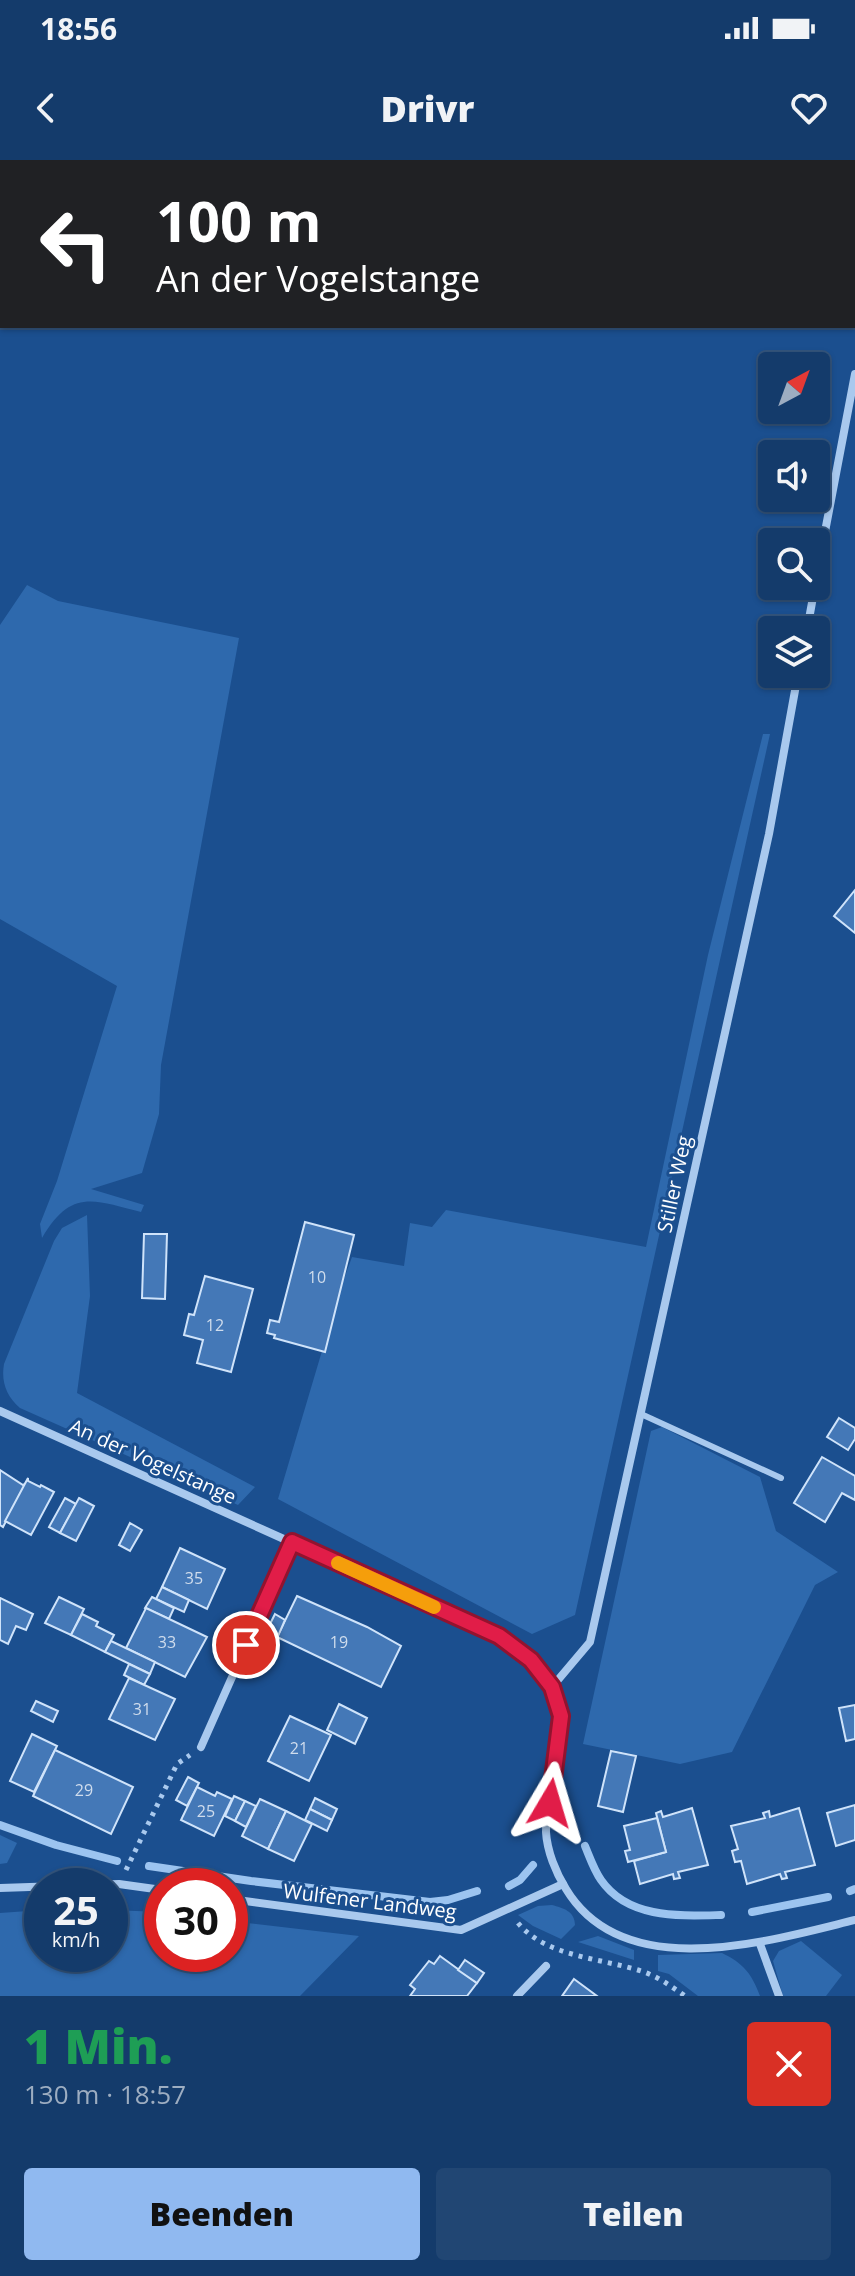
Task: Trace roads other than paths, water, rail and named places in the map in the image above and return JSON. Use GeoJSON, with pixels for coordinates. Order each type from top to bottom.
{"type":"FeatureCollection","features":[{"type":"Feature","properties":{"kind":"street"},"geometry":{"type":"LineString","coordinates":[[826,528],[855,374]]}},
{"type":"Feature","properties":{"kind":"street","name":"Stiller Weg"},"geometry":{"type":"LineString","coordinates":[[552,1687],[590,1642],[769,834],[795,688]]}},
{"type":"Feature","properties":{"kind":"street","name":"An der Vogelstange"},"geometry":{"type":"LineString","coordinates":[[0,1411],[499,1636],[531,1660],[552,1687],[561,1716],[546,1832],[552,1859],[563,1884]]}},
{"type":"Feature","properties":{"kind":"street"},"geometry":{"type":"LineString","coordinates":[[201,1747],[292,1542]]}},
{"type":"Feature","properties":{"kind":"street"},"geometry":{"type":"LineString","coordinates":[[0,1888],[119,1884],[144,1887]]}},
{"type":"Feature","properties":{"kind":"street"},"geometry":{"type":"LineString","coordinates":[[563,1884],[573,1901],[591,1919],[619,1935],[651,1946],[715,1948],[760,1944],[855,1920]]}},
{"type":"Feature","properties":{"kind":"street","name":"Wulfener Landweg"},"geometry":{"type":"LineString","coordinates":[[248,1901],[461,1930],[563,1884]]}},
{"type":"Feature","properties":{"kind":"street"},"geometry":{"type":"LineString","coordinates":[[760,1944],[779,1996]]}},
{"type":"Feature","properties":{"kind":"street"},"geometry":{"type":"LineString","coordinates":[[517,1996],[546,1966]]}},
{"type":"Feature","properties":{"kind":"lane"},"geometry":{"type":"LineString","coordinates":[[641,1414],[781,1478]]}},
{"type":"Feature","properties":{"kind":"waterway"},"geometry":{"type":"LineString","coordinates":[[0,1825],[56,1845],[117,1861]]}},
{"type":"Feature","properties":{"kind":"waterway"},"geometry":{"type":"LineString","coordinates":[[585,1846],[601,1880],[625,1902],[672,1915],[721,1915]]}},
{"type":"Feature","properties":{"kind":"waterway"},"geometry":{"type":"LineString","coordinates":[[509,1886],[520,1880],[533,1865]]}},
{"type":"Feature","properties":{"kind":"waterway"},"geometry":{"type":"LineString","coordinates":[[149,1866],[430,1902],[477,1891]]}},
{"type":"Feature","properties":{"kind":"waterway"},"geometry":{"type":"LineString","coordinates":[[850,1891],[855,1889]]}},
{"type":"Feature","properties":{"kind":"waterway"},"geometry":{"type":"LineString","coordinates":[[752,1912],[828,1897]]}}]}
